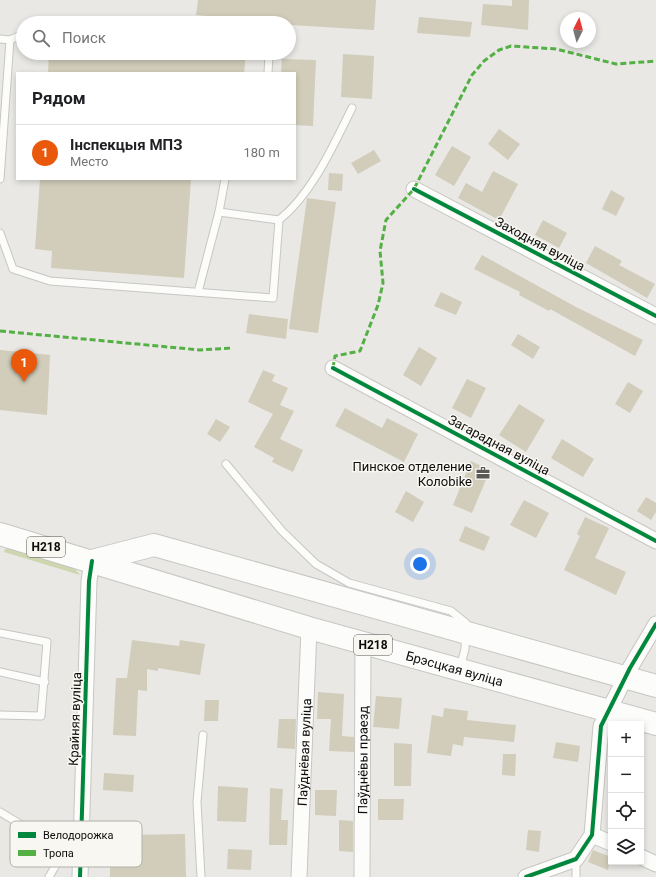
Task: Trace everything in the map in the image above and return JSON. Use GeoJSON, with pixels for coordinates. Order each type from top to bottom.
{"type":"FeatureCollection","features":[{"type":"Feature","properties":{"kind":"main road","name":"Брэсцкая вуліца"},"geometry":{"type":"LineString","coordinates":[[0,534],[309,628],[656,724]]}},
{"type":"Feature","properties":{"kind":"main road"},"geometry":{"type":"LineString","coordinates":[[92,561],[154,545],[656,686]]}},
{"type":"Feature","properties":{"kind":"street","name":"Заходняя вуліца"},"geometry":{"type":"LineString","coordinates":[[414,189],[656,316]]}},
{"type":"Feature","properties":{"kind":"street","name":"Загарадная вуліца"},"geometry":{"type":"LineString","coordinates":[[333,368],[656,540]]}},
{"type":"Feature","properties":{"kind":"street","name":"Крайняя вуліца"},"geometry":{"type":"LineString","coordinates":[[76,821],[89,581],[92,561]]}},
{"type":"Feature","properties":{"kind":"street"},"geometry":{"type":"LineString","coordinates":[[526,877],[576,859],[592,835],[601,726],[607,711],[656,624]]}},
{"type":"Feature","properties":{"kind":"street","name":"Паўднёвая вуліца"},"geometry":{"type":"LineString","coordinates":[[300,877],[309,628]]}},
{"type":"Feature","properties":{"kind":"street","name":"Паўднёвы праезд"},"geometry":{"type":"LineString","coordinates":[[362,877],[363,642]]}},
{"type":"Feature","properties":{"kind":"street"},"geometry":{"type":"LineString","coordinates":[[592,835],[608,843]]}},
{"type":"Feature","properties":{"kind":"street"},"geometry":{"type":"LineString","coordinates":[[644,858],[656,864]]}},
{"type":"Feature","properties":{"kind":"street","name":"Крайняя вуліца"},"geometry":{"type":"LineString","coordinates":[[78,867],[80,877]]}},
{"type":"Feature","properties":{"kind":"lane"},"geometry":{"type":"LineString","coordinates":[[0,39],[10,40],[16,37]]}},
{"type":"Feature","properties":{"kind":"lane"},"geometry":{"type":"LineString","coordinates":[[0,179],[3,100],[10,40]]}},
{"type":"Feature","properties":{"kind":"lane"},"geometry":{"type":"LineString","coordinates":[[268,72],[269,60]]}},
{"type":"Feature","properties":{"kind":"lane"},"geometry":{"type":"LineString","coordinates":[[219,212],[279,220],[290,212],[328,156],[352,108]]}},
{"type":"Feature","properties":{"kind":"lane"},"geometry":{"type":"LineString","coordinates":[[198,292],[219,212],[225,180]]}},
{"type":"Feature","properties":{"kind":"lane"},"geometry":{"type":"LineString","coordinates":[[0,233],[13,269],[50,281],[273,298],[279,220]]}},
{"type":"Feature","properties":{"kind":"lane"},"geometry":{"type":"LineString","coordinates":[[226,464],[282,531],[316,564],[349,583],[451,611],[466,623],[465,649],[459,670]]}},
{"type":"Feature","properties":{"kind":"lane"},"geometry":{"type":"LineString","coordinates":[[0,633],[47,642],[45,682],[41,716],[0,715]]}},
{"type":"Feature","properties":{"kind":"lane"},"geometry":{"type":"LineString","coordinates":[[0,672],[45,682]]}},
{"type":"Feature","properties":{"kind":"lane"},"geometry":{"type":"LineString","coordinates":[[201,877],[197,802],[203,735]]}},
{"type":"Feature","properties":{"kind":"lane"},"geometry":{"type":"LineString","coordinates":[[0,812],[15,821]]}},
{"type":"Feature","properties":{"kind":"lane"},"geometry":{"type":"LineString","coordinates":[[576,859],[576,877]]}},
{"type":"Feature","properties":{"kind":"lane"},"geometry":{"type":"LineString","coordinates":[[49,877],[58,867]]}},
{"type":"Feature","properties":{"kind":"green space"},"geometry":{"type":"Polygon","coordinates":[[[12,548],[74,568],[80,575],[4,552],[5,549],[12,548]]]}},
{"type":"Feature","properties":{"kind":"building"},"geometry":{"type":"Polygon","coordinates":[[[198,0],[376,0],[374,30],[296,25],[296,16],[196,15],[198,0]]]}},
{"type":"Feature","properties":{"kind":"building"},"geometry":{"type":"Polygon","coordinates":[[[512,0],[529,0],[528,30],[481,25],[483,4],[512,6],[512,0]]]}},
{"type":"Feature","properties":{"kind":"building"},"geometry":{"type":"Polygon","coordinates":[[[419,17],[472,22],[470,37],[417,33],[419,17]]]}},
{"type":"Feature","properties":{"kind":"building"},"geometry":{"type":"Polygon","coordinates":[[[343,54],[374,56],[372,99],[341,97],[343,54]]]}},
{"type":"Feature","properties":{"kind":"building"},"geometry":{"type":"Polygon","coordinates":[[[49,60],[245,60],[244,72],[48,72],[49,60]]]}},
{"type":"Feature","properties":{"kind":"building"},"geometry":{"type":"Polygon","coordinates":[[[282,60],[316,60],[313,126],[296,125],[296,72],[281,72],[282,60]]]}},
{"type":"Feature","properties":{"kind":"building"},"geometry":{"type":"Polygon","coordinates":[[[499,129],[520,144],[508,160],[488,144],[499,129]]]}},
{"type":"Feature","properties":{"kind":"building"},"geometry":{"type":"Polygon","coordinates":[[[452,146],[471,157],[454,186],[435,175],[452,146]]]}},
{"type":"Feature","properties":{"kind":"building"},"geometry":{"type":"Polygon","coordinates":[[[374,150],[381,161],[358,174],[351,163],[374,150]]]}},
{"type":"Feature","properties":{"kind":"building"},"geometry":{"type":"Polygon","coordinates":[[[493,171],[518,184],[499,220],[458,198],[466,183],[482,192],[493,171]]]}},
{"type":"Feature","properties":{"kind":"building"},"geometry":{"type":"Polygon","coordinates":[[[329,173],[343,174],[342,191],[328,190],[329,173]]]}},
{"type":"Feature","properties":{"kind":"building"},"geometry":{"type":"Polygon","coordinates":[[[40,180],[191,180],[184,278],[51,268],[52,251],[35,249],[40,180]]]}},
{"type":"Feature","properties":{"kind":"building"},"geometry":{"type":"Polygon","coordinates":[[[611,190],[625,198],[616,216],[602,209],[611,190]]]}},
{"type":"Feature","properties":{"kind":"building"},"geometry":{"type":"Polygon","coordinates":[[[307,198],[336,202],[318,333],[289,329],[307,198]]]}},
{"type":"Feature","properties":{"kind":"building"},"geometry":{"type":"Polygon","coordinates":[[[543,220],[567,233],[559,248],[535,235],[543,220]]]}},
{"type":"Feature","properties":{"kind":"building"},"geometry":{"type":"Polygon","coordinates":[[[595,246],[622,261],[619,265],[655,284],[647,298],[586,263],[595,246]]]}},
{"type":"Feature","properties":{"kind":"building"},"geometry":{"type":"Polygon","coordinates":[[[482,255],[576,307],[643,340],[635,356],[550,309],[549,311],[519,295],[520,292],[474,269],[482,255]]]}},
{"type":"Feature","properties":{"kind":"building"},"geometry":{"type":"Polygon","coordinates":[[[441,292],[462,302],[456,315],[434,306],[441,292]]]}},
{"type":"Feature","properties":{"kind":"building"},"geometry":{"type":"Polygon","coordinates":[[[249,314],[288,319],[286,339],[246,333],[249,314]]]}},
{"type":"Feature","properties":{"kind":"building"},"geometry":{"type":"Polygon","coordinates":[[[518,334],[540,347],[533,359],[511,345],[518,334]]]}},
{"type":"Feature","properties":{"kind":"building"},"geometry":{"type":"Polygon","coordinates":[[[419,347],[437,358],[421,386],[403,375],[419,347]]]}},
{"type":"Feature","properties":{"kind":"building"},"geometry":{"type":"Polygon","coordinates":[[[0,350],[50,355],[47,415],[0,410],[0,350]]]}},
{"type":"Feature","properties":{"kind":"building"},"geometry":{"type":"Polygon","coordinates":[[[263,370],[275,375],[272,381],[288,388],[280,405],[294,411],[280,439],[303,450],[293,472],[272,462],[274,458],[254,447],[273,414],[248,402],[263,370]]]}},
{"type":"Feature","properties":{"kind":"building"},"geometry":{"type":"Polygon","coordinates":[[[467,379],[486,388],[471,418],[452,408],[467,379]]]}},
{"type":"Feature","properties":{"kind":"building"},"geometry":{"type":"Polygon","coordinates":[[[628,382],[643,391],[630,413],[615,404],[628,382]]]}},
{"type":"Feature","properties":{"kind":"building"},"geometry":{"type":"Polygon","coordinates":[[[519,404],[545,420],[526,452],[499,435],[519,404]]]}},
{"type":"Feature","properties":{"kind":"building"},"geometry":{"type":"Polygon","coordinates":[[[345,408],[382,428],[387,418],[418,434],[404,462],[335,426],[345,408]]]}},
{"type":"Feature","properties":{"kind":"building"},"geometry":{"type":"Polygon","coordinates":[[[216,419],[230,427],[220,442],[207,434],[216,419]]]}},
{"type":"Feature","properties":{"kind":"building"},"geometry":{"type":"Polygon","coordinates":[[[562,439],[594,459],[583,477],[551,458],[562,439]]]}},
{"type":"Feature","properties":{"kind":"building"},"geometry":{"type":"Polygon","coordinates":[[[471,461],[490,470],[472,513],[453,505],[471,461]]]}},
{"type":"Feature","properties":{"kind":"building"},"geometry":{"type":"Polygon","coordinates":[[[406,491],[424,502],[413,522],[395,512],[406,491]]]}},
{"type":"Feature","properties":{"kind":"building"},"geometry":{"type":"Polygon","coordinates":[[[646,497],[656,503],[656,512],[651,520],[637,511],[646,497]]]}},
{"type":"Feature","properties":{"kind":"building"},"geometry":{"type":"Polygon","coordinates":[[[524,500],[549,513],[536,538],[510,525],[524,500]]]}},
{"type":"Feature","properties":{"kind":"building"},"geometry":{"type":"Polygon","coordinates":[[[585,517],[609,528],[595,558],[626,572],[616,595],[564,570],[580,536],[577,534],[585,517]]]}},
{"type":"Feature","properties":{"kind":"building"},"geometry":{"type":"Polygon","coordinates":[[[465,526],[490,537],[484,551],[459,541],[465,526]]]}},
{"type":"Feature","properties":{"kind":"building"},"geometry":{"type":"Polygon","coordinates":[[[132,640],[179,646],[180,640],[205,644],[200,675],[158,668],[158,671],[147,669],[147,691],[138,690],[136,736],[113,735],[116,678],[127,678],[132,640]]]}},
{"type":"Feature","properties":{"kind":"building"},"geometry":{"type":"Polygon","coordinates":[[[318,692],[344,694],[342,736],[354,737],[354,752],[329,751],[331,719],[317,719],[318,692]]]}},
{"type":"Feature","properties":{"kind":"building"},"geometry":{"type":"Polygon","coordinates":[[[376,696],[402,698],[399,729],[373,727],[376,696]]]}},
{"type":"Feature","properties":{"kind":"building"},"geometry":{"type":"Polygon","coordinates":[[[205,700],[219,700],[218,721],[204,721],[205,700]]]}},
{"type":"Feature","properties":{"kind":"building"},"geometry":{"type":"Polygon","coordinates":[[[444,708],[468,711],[467,720],[516,725],[514,742],[464,737],[463,746],[453,744],[451,756],[427,753],[432,715],[443,717],[444,708]]]}},
{"type":"Feature","properties":{"kind":"building"},"geometry":{"type":"Polygon","coordinates":[[[279,719],[296,719],[295,749],[277,748],[279,719]]]}},
{"type":"Feature","properties":{"kind":"building"},"geometry":{"type":"Polygon","coordinates":[[[556,742],[580,746],[578,762],[553,758],[556,742]]]}},
{"type":"Feature","properties":{"kind":"building"},"geometry":{"type":"Polygon","coordinates":[[[394,743],[412,744],[411,786],[394,786],[394,743]]]}},
{"type":"Feature","properties":{"kind":"building"},"geometry":{"type":"Polygon","coordinates":[[[503,754],[516,754],[515,776],[502,775],[503,754]]]}},
{"type":"Feature","properties":{"kind":"building"},"geometry":{"type":"Polygon","coordinates":[[[104,773],[134,775],[133,792],[103,790],[104,773]]]}},
{"type":"Feature","properties":{"kind":"building"},"geometry":{"type":"Polygon","coordinates":[[[218,786],[248,788],[246,822],[217,821],[218,786]]]}},
{"type":"Feature","properties":{"kind":"building"},"geometry":{"type":"Polygon","coordinates":[[[270,788],[283,789],[281,820],[288,820],[287,845],[269,845],[270,788]]]}},
{"type":"Feature","properties":{"kind":"building"},"geometry":{"type":"Polygon","coordinates":[[[315,790],[337,790],[336,816],[315,815],[315,790]]]}},
{"type":"Feature","properties":{"kind":"building"},"geometry":{"type":"Polygon","coordinates":[[[378,799],[404,799],[403,820],[378,820],[378,799]]]}},
{"type":"Feature","properties":{"kind":"building"},"geometry":{"type":"Polygon","coordinates":[[[339,820],[353,821],[353,852],[339,851],[339,820]]]}},
{"type":"Feature","properties":{"kind":"building"},"geometry":{"type":"Polygon","coordinates":[[[528,830],[541,831],[539,852],[526,850],[528,830]]]}},
{"type":"Feature","properties":{"kind":"building"},"geometry":{"type":"Polygon","coordinates":[[[185,834],[186,877],[110,877],[110,867],[142,867],[142,835],[185,834]]]}},
{"type":"Feature","properties":{"kind":"building"},"geometry":{"type":"Polygon","coordinates":[[[228,849],[252,850],[251,870],[227,869],[228,849]]]}},
{"type":"Feature","properties":{"kind":"building"},"geometry":{"type":"Polygon","coordinates":[[[593,850],[608,856],[608,870],[588,862],[593,850]]]}},
{"type":"Feature","properties":{"kind":"marked path"},"geometry":{"type":"LineString","coordinates":[[333,368],[335,356],[360,351],[378,305],[383,283],[380,251],[386,220],[414,189],[472,75],[484,61],[499,50],[511,46],[556,49],[616,64],[656,61]]}},
{"type":"Feature","properties":{"kind":"marked path"},"geometry":{"type":"LineString","coordinates":[[0,331],[200,350],[232,348]]}},
{"type":"Feature","properties":{"kind":"cycle path"},"geometry":{"type":"LineString","coordinates":[[414,189],[656,316]]}},
{"type":"Feature","properties":{"kind":"cycle path"},"geometry":{"type":"LineString","coordinates":[[333,368],[656,541]]}},
{"type":"Feature","properties":{"kind":"cycle path"},"geometry":{"type":"LineString","coordinates":[[82,821],[89,581],[92,561]]}},
{"type":"Feature","properties":{"kind":"cycle path"},"geometry":{"type":"LineString","coordinates":[[526,877],[576,859],[592,835],[601,726],[630,668],[656,624]]}},
{"type":"Feature","properties":{"kind":"cycle path"},"geometry":{"type":"LineString","coordinates":[[80,867],[80,877]]}},
{"type":"Feature","properties":{"kind":"place","name":"Інспекцыя МПЗ"},"geometry":{"type":"Point","coordinates":[24,382]}},
{"type":"Feature","properties":{"kind":"place","name":"Пинское отделение Колоbike"},"geometry":{"type":"Point","coordinates":[483,473]}}]}
